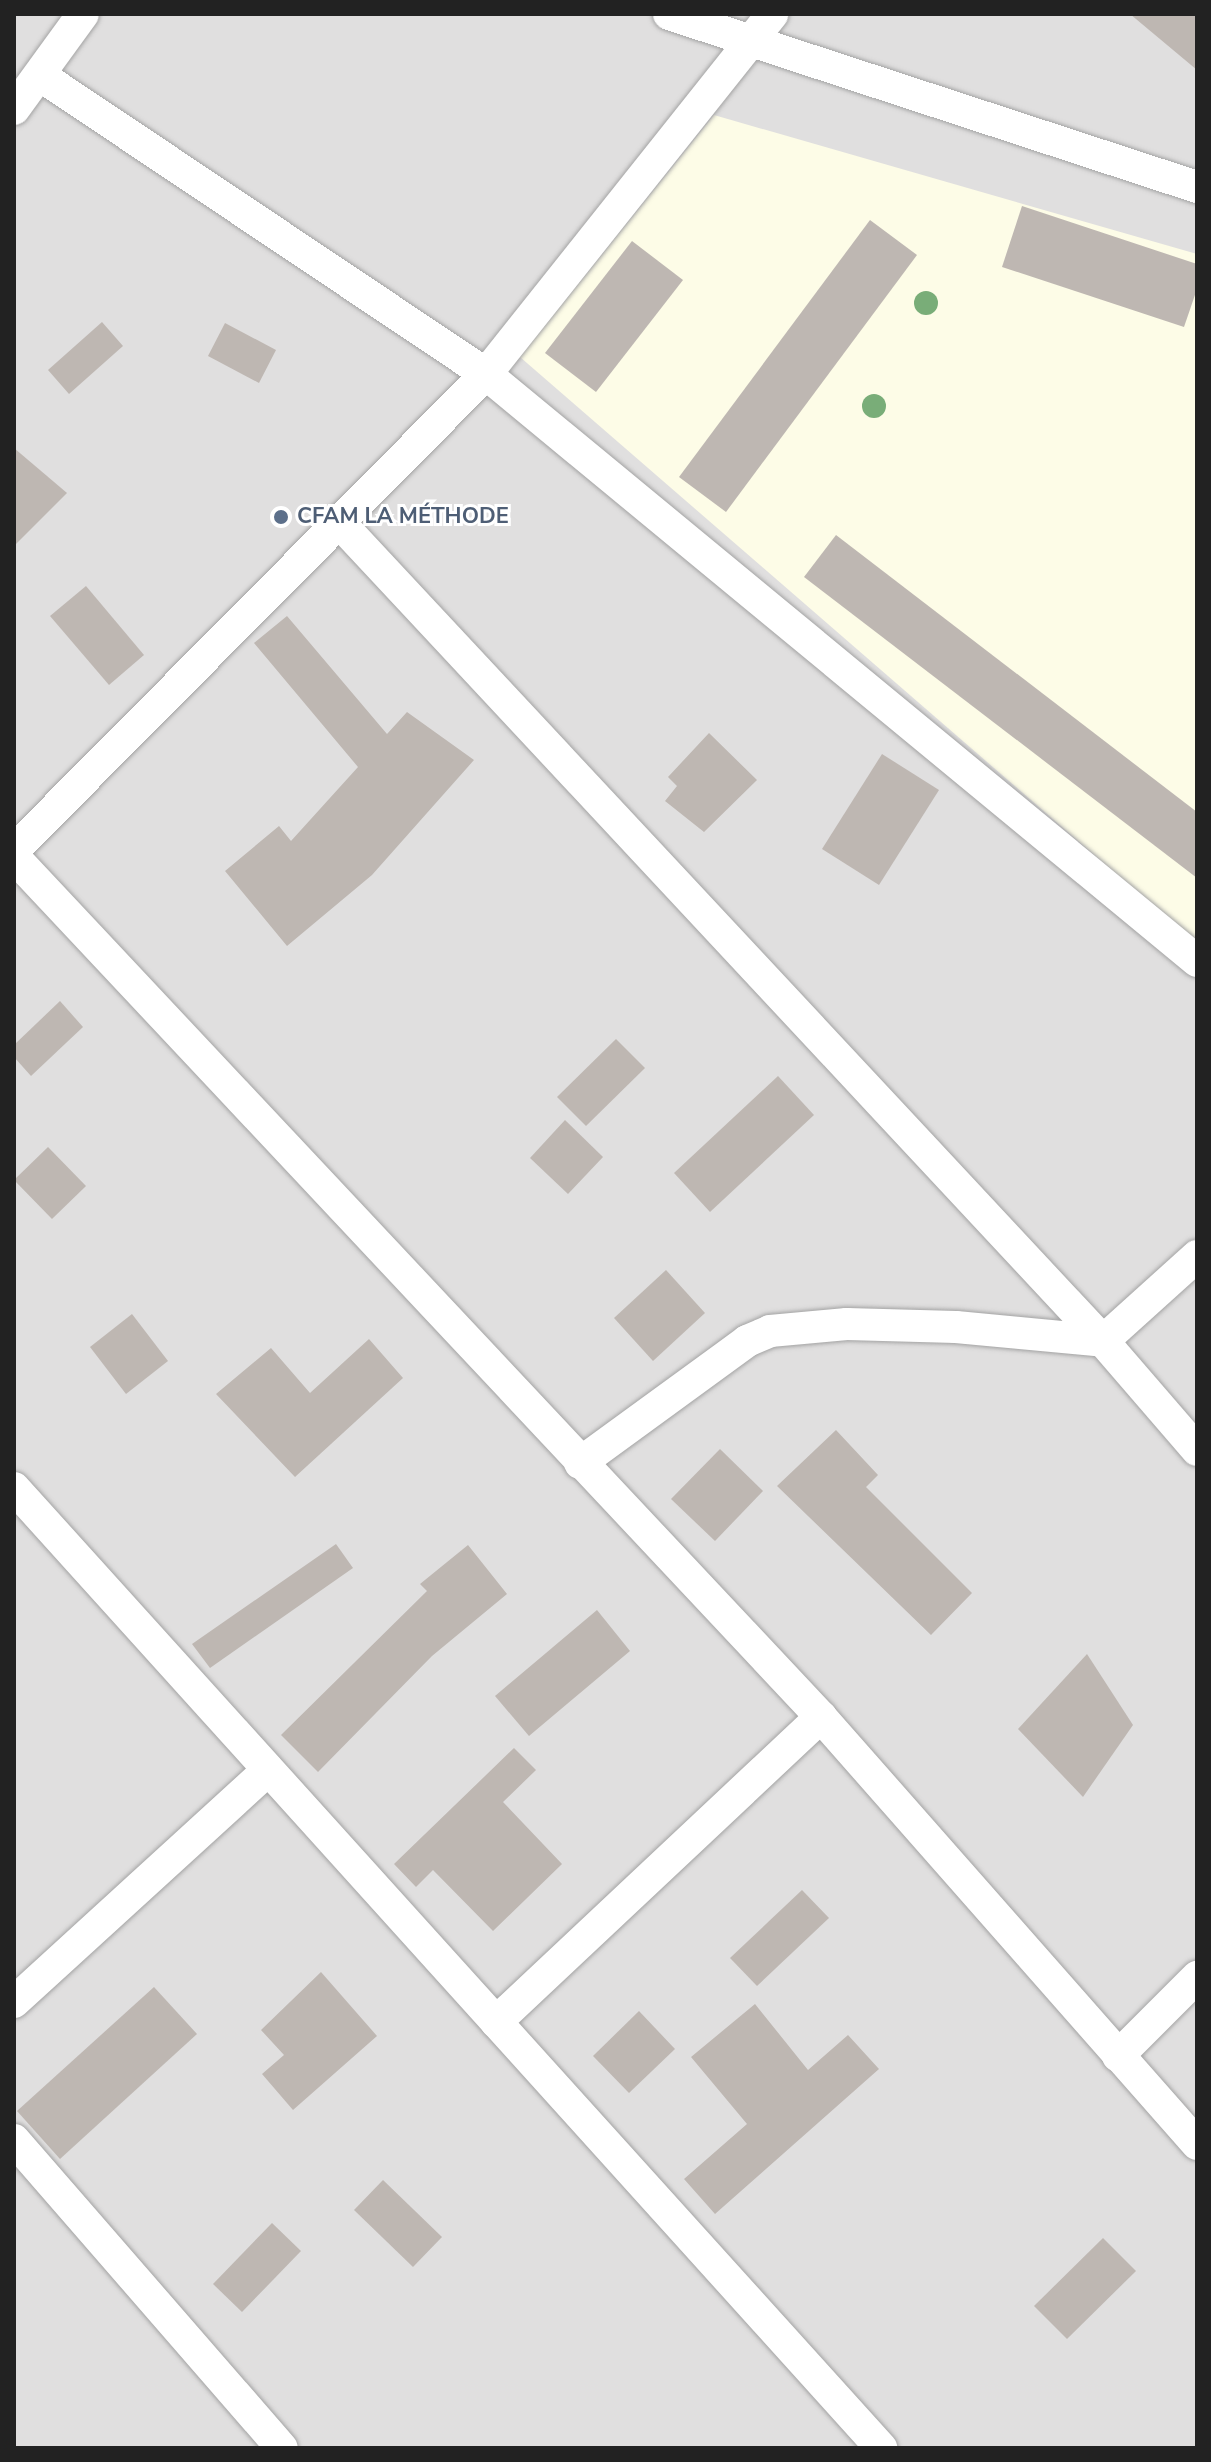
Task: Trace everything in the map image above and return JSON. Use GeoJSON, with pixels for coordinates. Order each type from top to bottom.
{"type":"FeatureCollection","features":[{"type":"Feature","properties":{"kind":"street"},"geometry":{"type":"LineString","coordinates":[[14,109],[41,76],[83,14]]}},
{"type":"Feature","properties":{"kind":"street"},"geometry":{"type":"LineString","coordinates":[[669,14],[1197,187]]}},
{"type":"Feature","properties":{"kind":"street"},"geometry":{"type":"LineString","coordinates":[[14,850],[486,374],[746,39],[772,14]]}},
{"type":"Feature","properties":{"kind":"street"},"geometry":{"type":"LineString","coordinates":[[41,76],[486,374],[1197,961]]}},
{"type":"Feature","properties":{"kind":"street"},"geometry":{"type":"LineString","coordinates":[[338,521],[1103,1341],[1197,1450]]}},
{"type":"Feature","properties":{"kind":"street"},"geometry":{"type":"LineString","coordinates":[[14,857],[821,1717],[1197,2144]]}},
{"type":"Feature","properties":{"kind":"street"},"geometry":{"type":"LineString","coordinates":[[580,1463],[747,1341],[770,1331],[847,1324],[941,1326],[1103,1341],[1197,1256]]}},
{"type":"Feature","properties":{"kind":"street"},"geometry":{"type":"LineString","coordinates":[[14,1488],[881,2448]]}},
{"type":"Feature","properties":{"kind":"street"},"geometry":{"type":"LineString","coordinates":[[496,2022],[821,1717]]}},
{"type":"Feature","properties":{"kind":"street"},"geometry":{"type":"LineString","coordinates":[[14,2002],[268,1770]]}},
{"type":"Feature","properties":{"kind":"street"},"geometry":{"type":"LineString","coordinates":[[1118,2056],[1197,1977]]}},
{"type":"Feature","properties":{"kind":"street"},"geometry":{"type":"LineString","coordinates":[[14,2140],[282,2448]]}},
{"type":"Feature","properties":{"kind":"shaded area"},"geometry":{"type":"Polygon","coordinates":[[[14,14],[1197,14],[1197,2448],[14,2448],[14,14]]]}},
{"type":"Feature","properties":{"kind":"shaded area"},"geometry":{"type":"Polygon","coordinates":[[[714,115],[1197,254],[1197,944],[520,357],[714,115]]]}},
{"type":"Feature","properties":{"kind":"building"},"geometry":{"type":"Polygon","coordinates":[[[1130,14],[1197,14],[1197,70],[1130,14]]]}},
{"type":"Feature","properties":{"kind":"building"},"geometry":{"type":"Polygon","coordinates":[[[1022,206],[1197,264],[1197,289],[1184,327],[1002,267],[1022,206]]]}},
{"type":"Feature","properties":{"kind":"building"},"geometry":{"type":"Polygon","coordinates":[[[870,220],[917,255],[726,512],[679,477],[870,220]]]}},
{"type":"Feature","properties":{"kind":"building"},"geometry":{"type":"Polygon","coordinates":[[[632,241],[683,280],[596,392],[545,353],[632,241]]]}},
{"type":"Feature","properties":{"kind":"building"},"geometry":{"type":"Polygon","coordinates":[[[102,322],[123,346],[69,394],[48,370],[102,322]]]}},
{"type":"Feature","properties":{"kind":"building"},"geometry":{"type":"Polygon","coordinates":[[[225,323],[276,350],[259,383],[208,356],[225,323]]]}},
{"type":"Feature","properties":{"kind":"building"},"geometry":{"type":"Polygon","coordinates":[[[14,448],[67,493],[14,546],[14,448]]]}},
{"type":"Feature","properties":{"kind":"building"},"geometry":{"type":"Polygon","coordinates":[[[836,535],[1197,812],[1197,878],[804,577],[836,535]]]}},
{"type":"Feature","properties":{"kind":"building"},"geometry":{"type":"Polygon","coordinates":[[[86,586],[144,655],[109,685],[50,616],[86,586]]]}},
{"type":"Feature","properties":{"kind":"building"},"geometry":{"type":"Polygon","coordinates":[[[287,616],[387,734],[407,712],[474,760],[372,875],[287,946],[225,871],[279,826],[291,841],[358,767],[254,643],[287,616]]]}},
{"type":"Feature","properties":{"kind":"building"},"geometry":{"type":"Polygon","coordinates":[[[709,733],[757,780],[704,832],[665,801],[677,786],[668,777],[709,733]]]}},
{"type":"Feature","properties":{"kind":"building"},"geometry":{"type":"Polygon","coordinates":[[[882,754],[939,790],[879,885],[822,849],[882,754]]]}},
{"type":"Feature","properties":{"kind":"building"},"geometry":{"type":"Polygon","coordinates":[[[60,1001],[83,1027],[31,1076],[14,1057],[14,1045],[60,1001]]]}},
{"type":"Feature","properties":{"kind":"building"},"geometry":{"type":"Polygon","coordinates":[[[616,1039],[645,1068],[586,1126],[557,1097],[616,1039]]]}},
{"type":"Feature","properties":{"kind":"building"},"geometry":{"type":"Polygon","coordinates":[[[778,1076],[814,1115],[710,1212],[674,1173],[778,1076]]]}},
{"type":"Feature","properties":{"kind":"building"},"geometry":{"type":"Polygon","coordinates":[[[565,1120],[603,1157],[568,1194],[530,1158],[565,1120]]]}},
{"type":"Feature","properties":{"kind":"building"},"geometry":{"type":"Polygon","coordinates":[[[48,1147],[86,1186],[52,1219],[14,1180],[48,1147]]]}},
{"type":"Feature","properties":{"kind":"building"},"geometry":{"type":"Polygon","coordinates":[[[666,1270],[705,1313],[653,1361],[614,1318],[666,1270]]]}},
{"type":"Feature","properties":{"kind":"building"},"geometry":{"type":"Polygon","coordinates":[[[132,1314],[168,1361],[126,1394],[90,1347],[132,1314]]]}},
{"type":"Feature","properties":{"kind":"building"},"geometry":{"type":"Polygon","coordinates":[[[369,1339],[403,1378],[295,1477],[216,1394],[271,1348],[310,1393],[369,1339]]]}},
{"type":"Feature","properties":{"kind":"building"},"geometry":{"type":"Polygon","coordinates":[[[836,1430],[878,1475],[866,1487],[972,1593],[931,1635],[777,1486],[836,1430]]]}},
{"type":"Feature","properties":{"kind":"building"},"geometry":{"type":"Polygon","coordinates":[[[720,1449],[763,1491],[715,1541],[671,1499],[720,1449]]]}},
{"type":"Feature","properties":{"kind":"building"},"geometry":{"type":"Polygon","coordinates":[[[336,1544],[353,1568],[210,1668],[192,1644],[336,1544]]]}},
{"type":"Feature","properties":{"kind":"building"},"geometry":{"type":"Polygon","coordinates":[[[468,1545],[507,1594],[432,1656],[318,1772],[281,1735],[427,1591],[420,1584],[468,1545]]]}},
{"type":"Feature","properties":{"kind":"building"},"geometry":{"type":"Polygon","coordinates":[[[597,1610],[630,1651],[529,1736],[495,1696],[597,1610]]]}},
{"type":"Feature","properties":{"kind":"building"},"geometry":{"type":"Polygon","coordinates":[[[1087,1654],[1133,1725],[1083,1797],[1018,1729],[1087,1654]]]}},
{"type":"Feature","properties":{"kind":"building"},"geometry":{"type":"Polygon","coordinates":[[[514,1748],[536,1770],[503,1802],[562,1864],[493,1931],[433,1870],[416,1887],[394,1864],[514,1748]]]}},
{"type":"Feature","properties":{"kind":"building"},"geometry":{"type":"Polygon","coordinates":[[[802,1890],[829,1918],[757,1986],[730,1958],[802,1890]]]}},
{"type":"Feature","properties":{"kind":"building"},"geometry":{"type":"Polygon","coordinates":[[[321,1972],[377,2036],[293,2110],[262,2074],[284,2055],[261,2030],[321,1972]]]}},
{"type":"Feature","properties":{"kind":"building"},"geometry":{"type":"Polygon","coordinates":[[[154,1987],[197,2034],[60,2159],[17,2111],[154,1987]]]}},
{"type":"Feature","properties":{"kind":"building"},"geometry":{"type":"Polygon","coordinates":[[[755,2004],[808,2070],[848,2035],[879,2069],[715,2214],[684,2179],[747,2124],[691,2057],[755,2004]]]}},
{"type":"Feature","properties":{"kind":"building"},"geometry":{"type":"Polygon","coordinates":[[[639,2011],[675,2049],[629,2093],[593,2056],[639,2011]]]}},
{"type":"Feature","properties":{"kind":"building"},"geometry":{"type":"Polygon","coordinates":[[[383,2180],[442,2237],[413,2267],[354,2210],[383,2180]]]}},
{"type":"Feature","properties":{"kind":"building"},"geometry":{"type":"Polygon","coordinates":[[[272,2223],[301,2251],[242,2312],[213,2284],[272,2223]]]}},
{"type":"Feature","properties":{"kind":"building"},"geometry":{"type":"Polygon","coordinates":[[[1103,2238],[1136,2271],[1067,2339],[1034,2306],[1103,2238]]]}},
{"type":"Feature","properties":{"kind":"place","name":"CFAM LA MÉTHODE"},"geometry":{"type":"Point","coordinates":[281,517]}}]}
